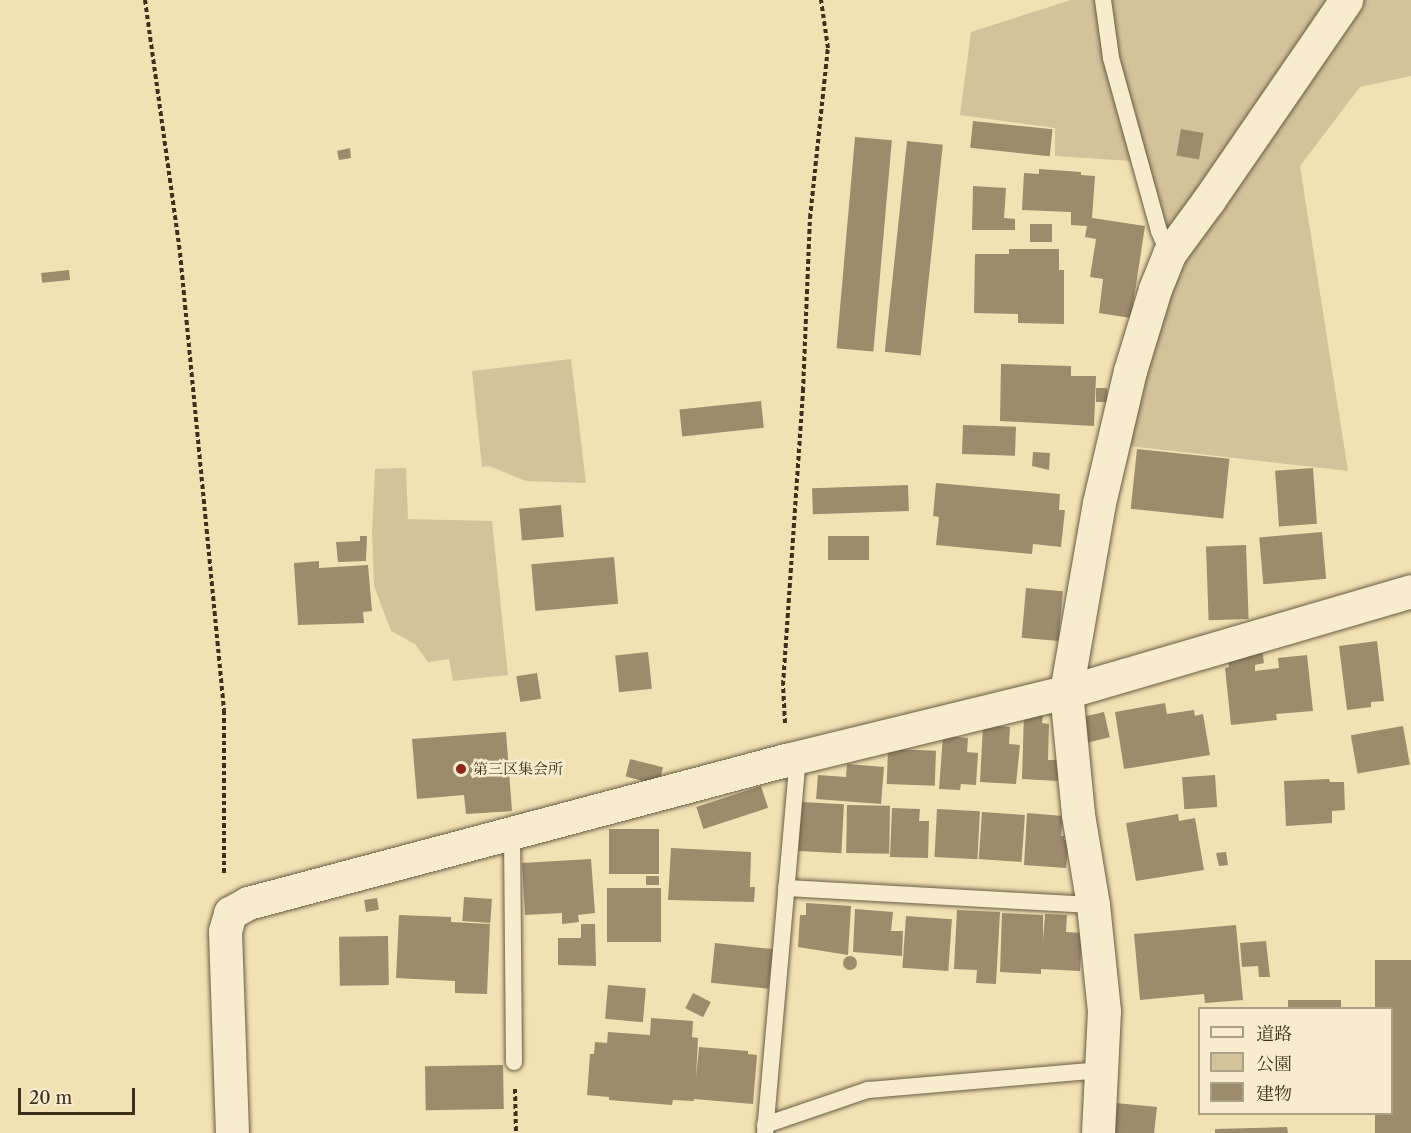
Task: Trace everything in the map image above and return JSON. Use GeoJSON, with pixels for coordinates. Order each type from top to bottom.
{"type":"FeatureCollection","features":[{"type":"Feature","properties":{"kind":"street"},"geometry":{"type":"LineString","coordinates":[[1098,1133],[1104,1011],[1093,905],[1078,814],[1066,692],[1099,503],[1130,371],[1155,289],[1169,254],[1346,0]]}},
{"type":"Feature","properties":{"kind":"street"},"geometry":{"type":"LineString","coordinates":[[232,1133],[225,931],[230,913],[248,903],[792,759],[1066,692],[1411,591]]}},
{"type":"Feature","properties":{"kind":"lane"},"geometry":{"type":"LineString","coordinates":[[1103,0],[1111,58],[1159,231],[1169,254]]}},
{"type":"Feature","properties":{"kind":"lane"},"geometry":{"type":"LineString","coordinates":[[792,759],[786,888],[765,1129],[868,1090],[1102,1070]]}},
{"type":"Feature","properties":{"kind":"lane"},"geometry":{"type":"LineString","coordinates":[[512,834],[514,1062]]}},
{"type":"Feature","properties":{"kind":"lane"},"geometry":{"type":"LineString","coordinates":[[786,888],[1093,905]]}},
{"type":"Feature","properties":{"kind":"path"},"geometry":{"type":"LineString","coordinates":[[145,0],[180,253],[224,711],[225,905],[230,913]]}},
{"type":"Feature","properties":{"kind":"path"},"geometry":{"type":"LineString","coordinates":[[792,759],[783,685],[803,391],[810,218],[828,48],[821,0]]}},
{"type":"Feature","properties":{"kind":"path"},"geometry":{"type":"LineString","coordinates":[[514,1062],[516,1133]]}},
{"type":"Feature","properties":{"kind":"green space"},"geometry":{"type":"Polygon","coordinates":[[[1071,0],[1095,0],[1108,79],[1131,161],[1055,156],[1055,128],[960,115],[971,32],[1071,0]]]}},
{"type":"Feature","properties":{"kind":"green space"},"geometry":{"type":"Polygon","coordinates":[[[1108,0],[1330,0],[1176,230],[1163,227],[1118,58],[1108,0]]]}},
{"type":"Feature","properties":{"kind":"green space"},"geometry":{"type":"Polygon","coordinates":[[[1355,0],[1411,0],[1411,76],[1360,87],[1300,166],[1348,471],[1129,446],[1154,309],[1355,0]]]}},
{"type":"Feature","properties":{"kind":"green space"},"geometry":{"type":"Polygon","coordinates":[[[571,359],[586,483],[526,481],[489,466],[482,467],[472,371],[571,359]]]}},
{"type":"Feature","properties":{"kind":"green space"},"geometry":{"type":"Polygon","coordinates":[[[406,468],[408,519],[492,521],[508,675],[453,681],[449,659],[428,662],[415,644],[391,631],[374,586],[372,533],[375,469],[406,468]]]}},
{"type":"Feature","properties":{"kind":"building"},"geometry":{"type":"Polygon","coordinates":[[[973,121],[1053,129],[1050,156],[970,148],[973,121]]]}},
{"type":"Feature","properties":{"kind":"building"},"geometry":{"type":"Polygon","coordinates":[[[1181,129],[1204,133],[1199,160],[1176,156],[1181,129]]]}},
{"type":"Feature","properties":{"kind":"building"},"geometry":{"type":"Polygon","coordinates":[[[855,137],[892,140],[873,351],[837,348],[855,137]]]}},
{"type":"Feature","properties":{"kind":"building"},"geometry":{"type":"Polygon","coordinates":[[[907,141],[943,145],[921,356],[885,352],[907,141]]]}},
{"type":"Feature","properties":{"kind":"building"},"geometry":{"type":"Polygon","coordinates":[[[350,148],[351,158],[339,160],[337,151],[350,148]]]}},
{"type":"Feature","properties":{"kind":"building"},"geometry":{"type":"Polygon","coordinates":[[[1039,169],[1081,172],[1081,175],[1095,176],[1092,218],[1145,226],[1131,318],[1099,313],[1103,279],[1090,277],[1096,239],[1085,237],[1087,226],[1071,225],[1071,212],[1022,210],[1024,173],[1039,174],[1039,169]]]}},
{"type":"Feature","properties":{"kind":"building"},"geometry":{"type":"Polygon","coordinates":[[[973,186],[1006,188],[1004,218],[1015,219],[1015,230],[972,230],[973,186]]]}},
{"type":"Feature","properties":{"kind":"building"},"geometry":{"type":"Polygon","coordinates":[[[1030,224],[1052,224],[1052,242],[1030,242],[1030,224]]]}},
{"type":"Feature","properties":{"kind":"building"},"geometry":{"type":"Polygon","coordinates":[[[1009,249],[1059,249],[1059,270],[1064,270],[1064,324],[1018,323],[1018,314],[974,313],[975,254],[1009,254],[1009,249]]]}},
{"type":"Feature","properties":{"kind":"building"},"geometry":{"type":"Polygon","coordinates":[[[69,270],[70,280],[42,283],[41,273],[69,270]]]}},
{"type":"Feature","properties":{"kind":"building"},"geometry":{"type":"Polygon","coordinates":[[[1001,364],[1071,366],[1071,376],[1096,376],[1094,426],[1000,421],[1001,364]]]}},
{"type":"Feature","properties":{"kind":"building"},"geometry":{"type":"Polygon","coordinates":[[[1096,388],[1107,388],[1107,402],[1096,402],[1096,388]]]}},
{"type":"Feature","properties":{"kind":"building"},"geometry":{"type":"Polygon","coordinates":[[[761,401],[764,428],[682,436],[679,410],[761,401]]]}},
{"type":"Feature","properties":{"kind":"building"},"geometry":{"type":"Polygon","coordinates":[[[963,425],[1016,427],[1015,456],[962,454],[963,425]]]}},
{"type":"Feature","properties":{"kind":"building"},"geometry":{"type":"Polygon","coordinates":[[[1137,449],[1229,459],[1223,518],[1131,509],[1137,449]]]}},
{"type":"Feature","properties":{"kind":"building"},"geometry":{"type":"Polygon","coordinates":[[[1033,452],[1050,453],[1049,470],[1032,466],[1033,452]]]}},
{"type":"Feature","properties":{"kind":"building"},"geometry":{"type":"Polygon","coordinates":[[[1313,468],[1317,524],[1279,527],[1275,471],[1313,468]]]}},
{"type":"Feature","properties":{"kind":"building"},"geometry":{"type":"Polygon","coordinates":[[[936,483],[1060,494],[1059,510],[1065,510],[1061,547],[1033,544],[1032,554],[936,545],[939,517],[933,516],[936,483]]]}},
{"type":"Feature","properties":{"kind":"building"},"geometry":{"type":"Polygon","coordinates":[[[908,485],[909,511],[813,514],[812,488],[908,485]]]}},
{"type":"Feature","properties":{"kind":"building"},"geometry":{"type":"Polygon","coordinates":[[[561,505],[564,537],[522,541],[519,509],[561,505]]]}},
{"type":"Feature","properties":{"kind":"building"},"geometry":{"type":"Polygon","coordinates":[[[1322,532],[1326,579],[1263,584],[1259,537],[1322,532]]]}},
{"type":"Feature","properties":{"kind":"building"},"geometry":{"type":"Polygon","coordinates":[[[360,536],[367,536],[366,561],[338,562],[336,542],[360,541],[360,536]]]}},
{"type":"Feature","properties":{"kind":"building"},"geometry":{"type":"Polygon","coordinates":[[[828,536],[869,536],[869,560],[828,560],[828,536]]]}},
{"type":"Feature","properties":{"kind":"building"},"geometry":{"type":"Polygon","coordinates":[[[1246,545],[1249,619],[1209,620],[1206,546],[1246,545]]]}},
{"type":"Feature","properties":{"kind":"building"},"geometry":{"type":"Polygon","coordinates":[[[614,557],[618,604],[535,611],[531,564],[614,557]]]}},
{"type":"Feature","properties":{"kind":"building"},"geometry":{"type":"Polygon","coordinates":[[[319,561],[319,568],[368,565],[372,611],[363,612],[364,623],[298,625],[294,563],[319,561]]]}},
{"type":"Feature","properties":{"kind":"building"},"geometry":{"type":"Polygon","coordinates":[[[1026,588],[1063,591],[1059,641],[1022,638],[1026,588]]]}},
{"type":"Feature","properties":{"kind":"building"},"geometry":{"type":"Polygon","coordinates":[[[1377,641],[1384,701],[1371,702],[1371,707],[1347,710],[1339,646],[1377,641]]]}},
{"type":"Feature","properties":{"kind":"building"},"geometry":{"type":"Polygon","coordinates":[[[1262,649],[1264,663],[1255,665],[1255,671],[1279,668],[1278,658],[1307,655],[1313,711],[1276,714],[1277,720],[1231,725],[1225,668],[1229,667],[1227,654],[1262,649]]]}},
{"type":"Feature","properties":{"kind":"building"},"geometry":{"type":"Polygon","coordinates":[[[648,652],[652,689],[619,692],[615,655],[648,652]]]}},
{"type":"Feature","properties":{"kind":"building"},"geometry":{"type":"Polygon","coordinates":[[[537,673],[541,699],[520,702],[516,676],[537,673]]]}},
{"type":"Feature","properties":{"kind":"building"},"geometry":{"type":"Polygon","coordinates":[[[1165,703],[1167,714],[1194,710],[1195,716],[1203,714],[1210,755],[1124,769],[1115,712],[1165,703]]]}},
{"type":"Feature","properties":{"kind":"building"},"geometry":{"type":"Polygon","coordinates":[[[1024,712],[1043,713],[1042,723],[1049,724],[1048,760],[1058,760],[1058,781],[1022,779],[1024,712]]]}},
{"type":"Feature","properties":{"kind":"building"},"geometry":{"type":"Polygon","coordinates":[[[1104,712],[1110,737],[1084,743],[1078,718],[1104,712]]]}},
{"type":"Feature","properties":{"kind":"building"},"geometry":{"type":"Polygon","coordinates":[[[983,725],[1010,727],[1009,744],[1020,745],[1016,784],[980,782],[983,725]]]}},
{"type":"Feature","properties":{"kind":"building"},"geometry":{"type":"Polygon","coordinates":[[[1403,726],[1410,764],[1358,774],[1351,735],[1403,726]]]}},
{"type":"Feature","properties":{"kind":"building"},"geometry":{"type":"Polygon","coordinates":[[[506,732],[512,811],[466,814],[464,795],[417,799],[412,739],[506,732]]]}},
{"type":"Feature","properties":{"kind":"building"},"geometry":{"type":"Polygon","coordinates":[[[943,736],[968,738],[967,752],[978,753],[976,785],[961,784],[960,790],[939,789],[943,736]]]}},
{"type":"Feature","properties":{"kind":"building"},"geometry":{"type":"Polygon","coordinates":[[[888,749],[936,751],[935,786],[887,784],[888,749]]]}},
{"type":"Feature","properties":{"kind":"building"},"geometry":{"type":"Polygon","coordinates":[[[630,759],[663,767],[659,785],[626,776],[630,759]]]}},
{"type":"Feature","properties":{"kind":"building"},"geometry":{"type":"Polygon","coordinates":[[[847,764],[884,767],[881,804],[816,799],[818,775],[846,777],[847,764]]]}},
{"type":"Feature","properties":{"kind":"building"},"geometry":{"type":"Polygon","coordinates":[[[1215,775],[1217,807],[1184,809],[1182,777],[1215,775]]]}},
{"type":"Feature","properties":{"kind":"building"},"geometry":{"type":"Polygon","coordinates":[[[1329,779],[1330,782],[1344,782],[1345,810],[1332,811],[1332,823],[1286,826],[1284,781],[1329,779]]]}},
{"type":"Feature","properties":{"kind":"building"},"geometry":{"type":"Polygon","coordinates":[[[761,786],[768,808],[703,829],[696,807],[761,786]]]}},
{"type":"Feature","properties":{"kind":"building"},"geometry":{"type":"Polygon","coordinates":[[[801,802],[844,804],[841,853],[798,851],[801,802]]]}},
{"type":"Feature","properties":{"kind":"building"},"geometry":{"type":"Polygon","coordinates":[[[847,805],[890,806],[889,854],[846,853],[847,805]]]}},
{"type":"Feature","properties":{"kind":"building"},"geometry":{"type":"Polygon","coordinates":[[[892,808],[920,809],[919,821],[929,821],[928,858],[890,857],[892,808]]]}},
{"type":"Feature","properties":{"kind":"building"},"geometry":{"type":"Polygon","coordinates":[[[937,809],[980,811],[977,859],[934,857],[937,809]]]}},
{"type":"Feature","properties":{"kind":"building"},"geometry":{"type":"Polygon","coordinates":[[[982,812],[1025,815],[1022,862],[979,859],[982,812]]]}},
{"type":"Feature","properties":{"kind":"building"},"geometry":{"type":"Polygon","coordinates":[[[1027,813],[1063,816],[1061,836],[1065,836],[1064,840],[1069,840],[1066,868],[1024,865],[1027,813]]]}},
{"type":"Feature","properties":{"kind":"building"},"geometry":{"type":"Polygon","coordinates":[[[1178,814],[1179,821],[1195,818],[1204,870],[1136,881],[1126,823],[1178,814]]]}},
{"type":"Feature","properties":{"kind":"building"},"geometry":{"type":"Polygon","coordinates":[[[609,829],[659,829],[659,874],[609,874],[609,829]]]}},
{"type":"Feature","properties":{"kind":"building"},"geometry":{"type":"Polygon","coordinates":[[[671,848],[751,852],[750,887],[755,887],[754,902],[668,900],[671,848]]]}},
{"type":"Feature","properties":{"kind":"building"},"geometry":{"type":"Polygon","coordinates":[[[1226,852],[1228,865],[1219,866],[1216,853],[1226,852]]]}},
{"type":"Feature","properties":{"kind":"building"},"geometry":{"type":"Polygon","coordinates":[[[591,859],[595,913],[578,915],[579,922],[562,924],[562,913],[525,915],[522,863],[591,859]]]}},
{"type":"Feature","properties":{"kind":"building"},"geometry":{"type":"Polygon","coordinates":[[[646,876],[659,876],[659,885],[646,885],[646,876]]]}},
{"type":"Feature","properties":{"kind":"building"},"geometry":{"type":"Polygon","coordinates":[[[607,888],[661,888],[661,942],[607,942],[607,888]]]}},
{"type":"Feature","properties":{"kind":"building"},"geometry":{"type":"Polygon","coordinates":[[[464,897],[492,899],[490,923],[462,921],[464,897]]]}},
{"type":"Feature","properties":{"kind":"building"},"geometry":{"type":"Polygon","coordinates":[[[377,898],[379,910],[366,912],[364,900],[377,898]]]}},
{"type":"Feature","properties":{"kind":"building"},"geometry":{"type":"Polygon","coordinates":[[[806,903],[851,906],[848,955],[798,947],[800,915],[806,915],[806,903]]]}},
{"type":"Feature","properties":{"kind":"building"},"geometry":{"type":"Polygon","coordinates":[[[855,909],[893,912],[891,931],[903,931],[902,956],[853,952],[855,909]]]}},
{"type":"Feature","properties":{"kind":"building"},"geometry":{"type":"Polygon","coordinates":[[[957,910],[1000,912],[996,984],[976,983],[977,970],[954,969],[957,910]]]}},
{"type":"Feature","properties":{"kind":"building"},"geometry":{"type":"Polygon","coordinates":[[[1002,913],[1043,915],[1043,941],[1045,914],[1067,915],[1066,932],[1082,933],[1080,971],[1041,969],[1041,974],[1000,972],[1002,913]]]}},
{"type":"Feature","properties":{"kind":"building"},"geometry":{"type":"Polygon","coordinates":[[[399,915],[451,917],[451,922],[490,924],[487,994],[455,993],[455,981],[396,978],[399,915]]]}},
{"type":"Feature","properties":{"kind":"building"},"geometry":{"type":"Polygon","coordinates":[[[906,916],[952,919],[948,971],[902,968],[906,916]]]}},
{"type":"Feature","properties":{"kind":"building"},"geometry":{"type":"Polygon","coordinates":[[[581,924],[595,924],[596,966],[558,965],[558,938],[581,938],[581,924]]]}},
{"type":"Feature","properties":{"kind":"building"},"geometry":{"type":"Polygon","coordinates":[[[1236,925],[1243,1000],[1205,1003],[1204,994],[1140,1000],[1134,934],[1236,925]]]}},
{"type":"Feature","properties":{"kind":"building"},"geometry":{"type":"Polygon","coordinates":[[[388,936],[389,985],[340,986],[339,937],[388,936]]]}},
{"type":"Feature","properties":{"kind":"building"},"geometry":{"type":"Polygon","coordinates":[[[1266,941],[1270,977],[1259,977],[1258,966],[1242,967],[1240,943],[1266,941]]]}},
{"type":"Feature","properties":{"kind":"building"},"geometry":{"type":"Polygon","coordinates":[[[715,943],[773,949],[769,989],[711,983],[715,943]]]}},
{"type":"Feature","properties":{"kind":"building"},"geometry":{"type":"Polygon","coordinates":[[[850,956],[855,958],[857,963],[855,968],[850,970],[845,968],[843,963],[845,958],[850,956]]]}},
{"type":"Feature","properties":{"kind":"building"},"geometry":{"type":"Polygon","coordinates":[[[1375,960],[1411,960],[1411,1133],[1375,1133],[1375,1115],[1393,1115],[1393,1007],[1375,1007],[1375,960]]]}},
{"type":"Feature","properties":{"kind":"building"},"geometry":{"type":"Polygon","coordinates":[[[608,985],[646,988],[643,1022],[605,1019],[608,985]]]}},
{"type":"Feature","properties":{"kind":"building"},"geometry":{"type":"Polygon","coordinates":[[[693,993],[711,1002],[703,1017],[685,1008],[693,993]]]}},
{"type":"Feature","properties":{"kind":"building"},"geometry":{"type":"Polygon","coordinates":[[[1288,1000],[1341,1000],[1341,1007],[1288,1007],[1288,1000]]]}},
{"type":"Feature","properties":{"kind":"building"},"geometry":{"type":"Polygon","coordinates":[[[651,1018],[693,1021],[692,1037],[698,1038],[696,1078],[699,1047],[748,1051],[748,1054],[757,1055],[753,1104],[694,1099],[694,1101],[673,1100],[672,1105],[609,1100],[609,1097],[587,1095],[590,1054],[594,1054],[595,1042],[607,1043],[608,1032],[650,1035],[651,1018]]]}},
{"type":"Feature","properties":{"kind":"building"},"geometry":{"type":"Polygon","coordinates":[[[503,1065],[504,1109],[426,1110],[425,1066],[503,1065]]]}},
{"type":"Feature","properties":{"kind":"building"},"geometry":{"type":"Polygon","coordinates":[[[1116,1103],[1157,1107],[1154,1133],[1113,1133],[1116,1103]]]}},
{"type":"Feature","properties":{"kind":"building"},"geometry":{"type":"Polygon","coordinates":[[[1287,1127],[1288,1133],[1215,1133],[1215,1129],[1287,1127]]]}},
{"type":"Feature","properties":{"kind":"place","name":"第三区集会所"},"geometry":{"type":"Point","coordinates":[461,769]}}]}
